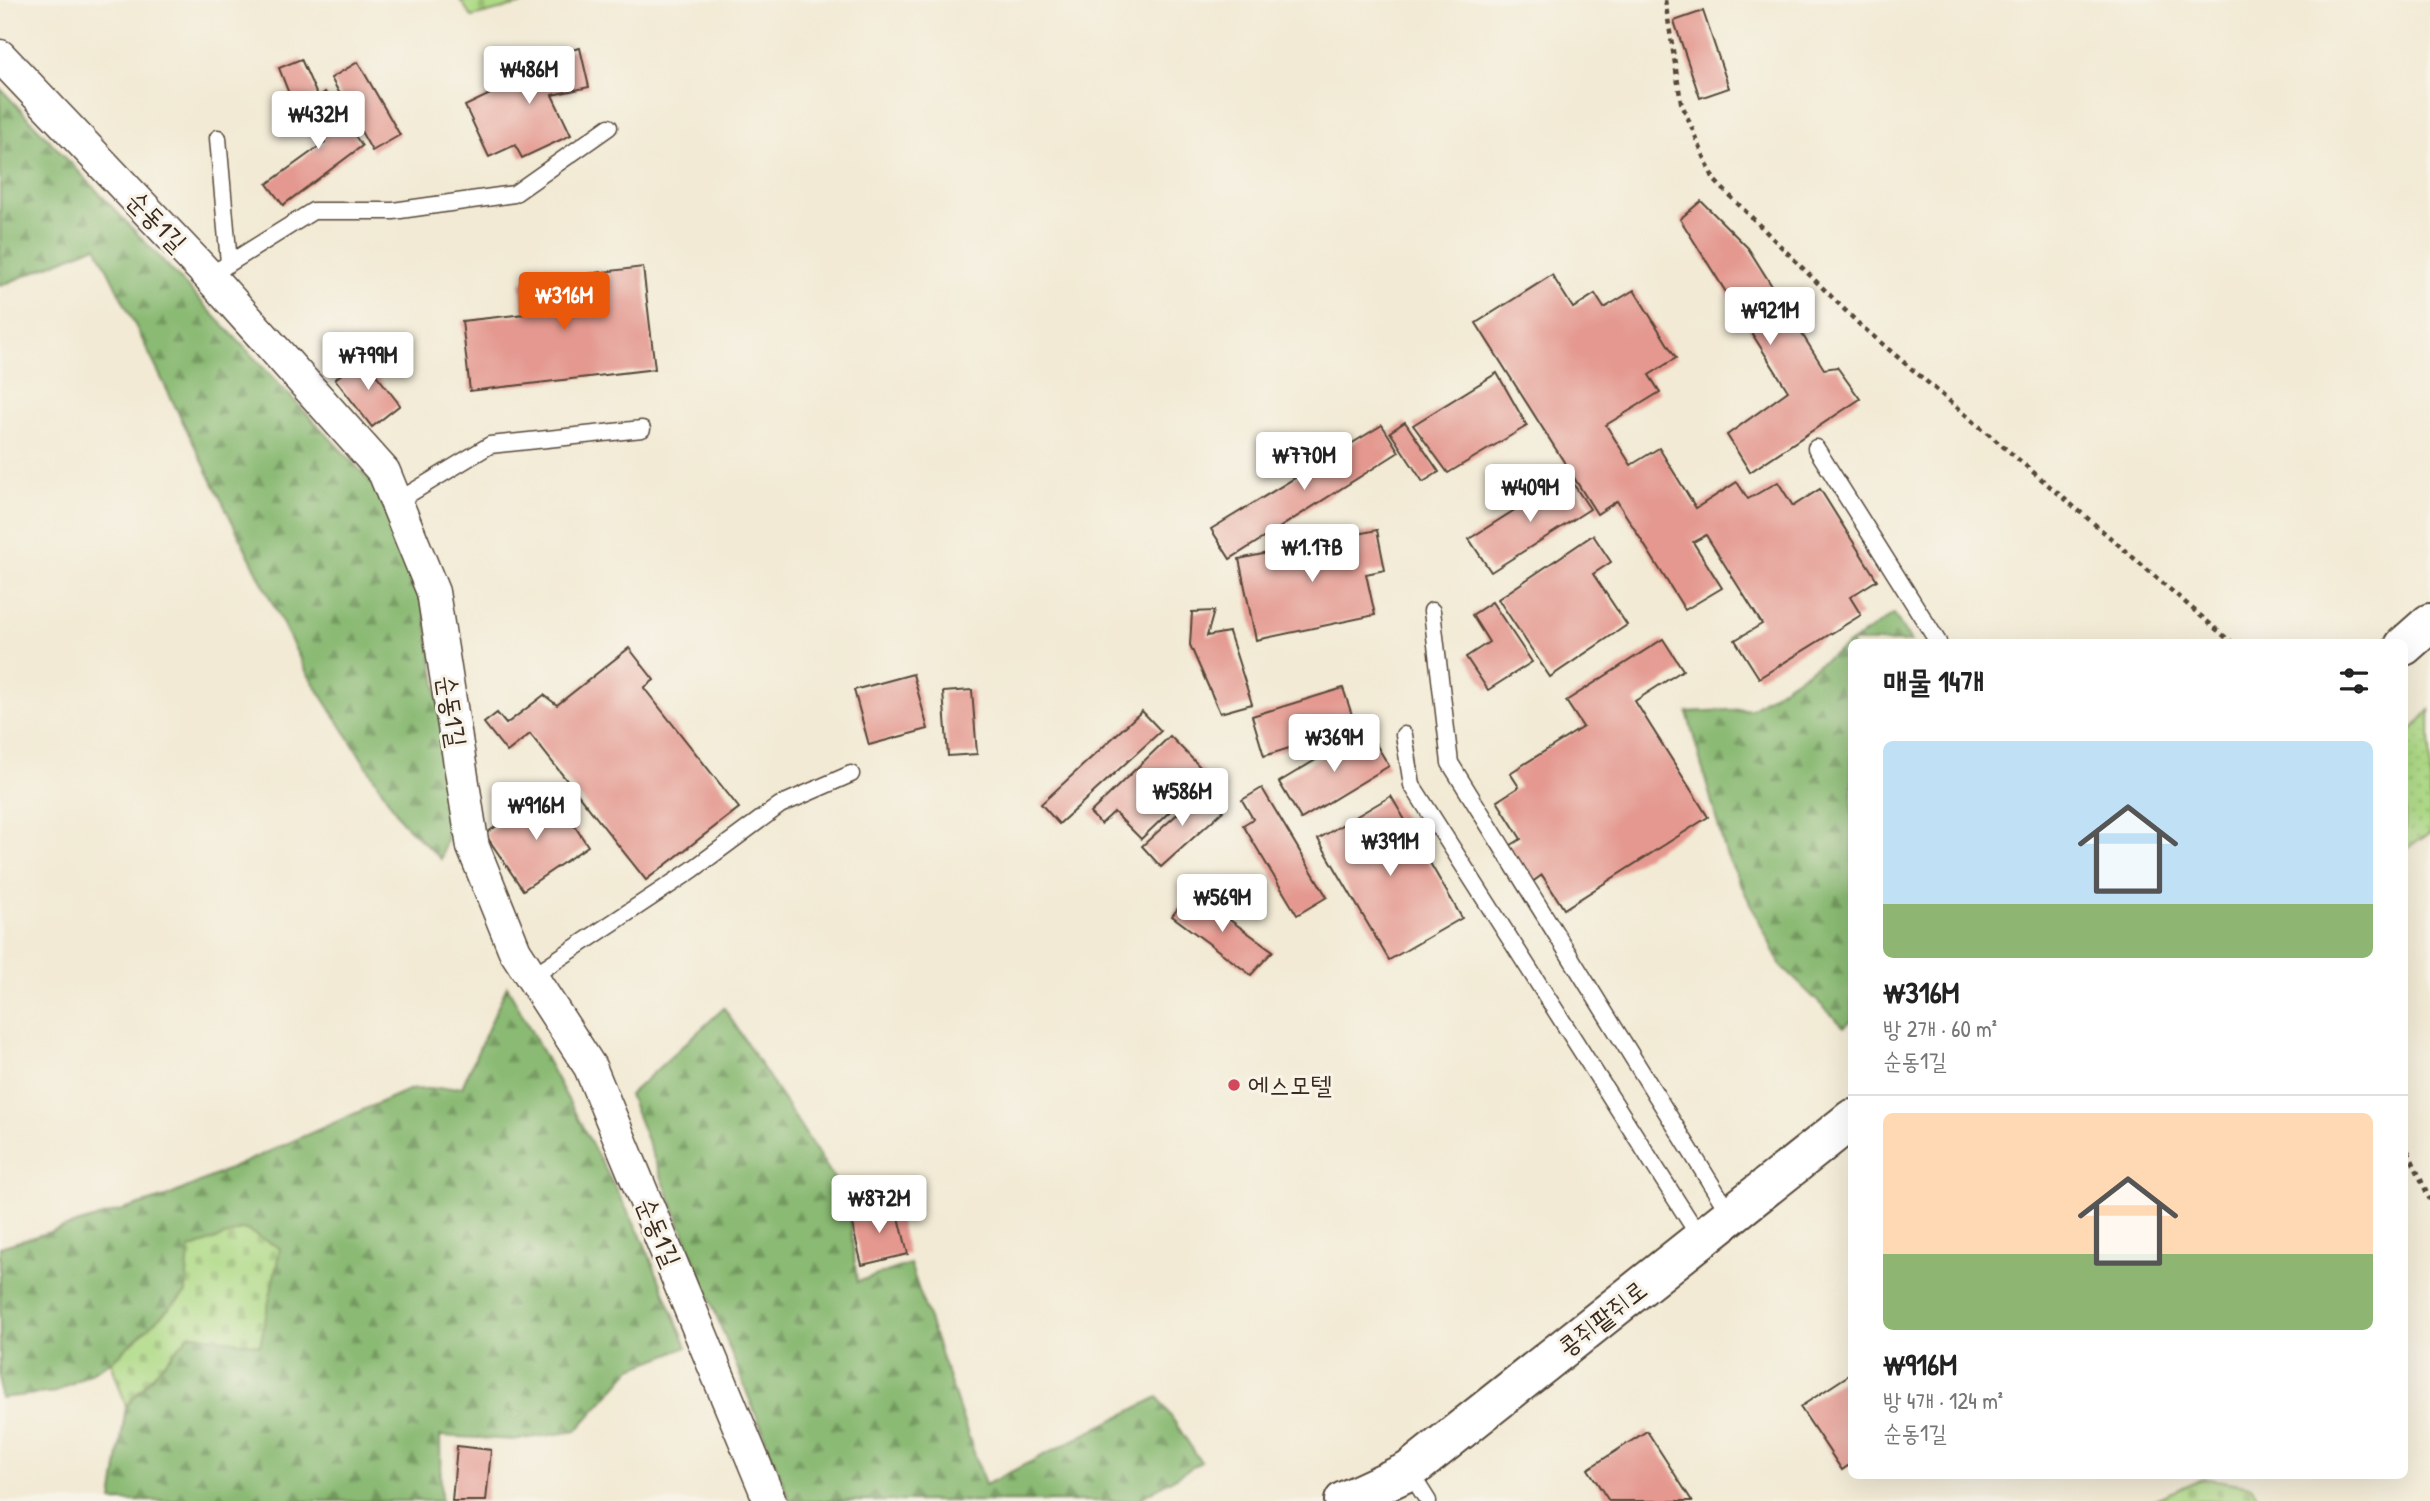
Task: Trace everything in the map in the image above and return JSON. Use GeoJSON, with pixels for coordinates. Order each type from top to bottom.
{"type":"FeatureCollection","features":[{"type":"Feature","properties":{"kind":"main road"},"geometry":{"type":"LineString","coordinates":[[2408,642],[2430,623]]}},
{"type":"Feature","properties":{"kind":"main road","name":"콩쥐팥쥐로"},"geometry":{"type":"LineString","coordinates":[[1344,1501],[1419,1486],[1701,1239],[1848,1122]]}},
{"type":"Feature","properties":{"kind":"street","name":"순동1길"},"geometry":{"type":"LineString","coordinates":[[0,56],[219,269],[384,472],[433,592],[474,847],[515,951],[590,1067],[770,1501]]}},
{"type":"Feature","properties":{"kind":"lane"},"geometry":{"type":"LineString","coordinates":[[219,269],[313,211],[393,211],[514,194],[609,127]]}},
{"type":"Feature","properties":{"kind":"lane"},"geometry":{"type":"LineString","coordinates":[[218,138],[219,269]]}},
{"type":"Feature","properties":{"kind":"lane"},"geometry":{"type":"LineString","coordinates":[[396,502],[490,445],[642,429]]}},
{"type":"Feature","properties":{"kind":"lane"},"geometry":{"type":"LineString","coordinates":[[1816,448],[1936,639]]}},
{"type":"Feature","properties":{"kind":"lane"},"geometry":{"type":"LineString","coordinates":[[1432,611],[1450,763],[1731,1216]]}},
{"type":"Feature","properties":{"kind":"lane"},"geometry":{"type":"LineString","coordinates":[[1404,735],[1412,785],[1701,1239]]}},
{"type":"Feature","properties":{"kind":"lane"},"geometry":{"type":"LineString","coordinates":[[531,977],[692,870],[779,805],[850,774]]}},
{"type":"Feature","properties":{"kind":"path"},"geometry":{"type":"LineString","coordinates":[[1665,0],[1681,102],[1714,180],[1860,325],[2228,639]]}},
{"type":"Feature","properties":{"kind":"path"},"geometry":{"type":"LineString","coordinates":[[2408,1151],[2430,1200]]}},
{"type":"Feature","properties":{"kind":"green space"},"geometry":{"type":"Polygon","coordinates":[[[460,0],[538,0],[472,17],[460,0]]]}},
{"type":"Feature","properties":{"kind":"green space"},"geometry":{"type":"Polygon","coordinates":[[[0,88],[374,485],[423,597],[454,807],[441,859],[403,823],[306,671],[96,246],[0,286],[0,88]]]}},
{"type":"Feature","properties":{"kind":"green space"},"geometry":{"type":"Polygon","coordinates":[[[1894,614],[1909,639],[1856,639],[1894,614]]]}},
{"type":"Feature","properties":{"kind":"green space"},"geometry":{"type":"Polygon","coordinates":[[[1848,645],[1848,1024],[1844,1027],[1781,966],[1726,854],[1687,712],[1751,709],[1848,645]]]}},
{"type":"Feature","properties":{"kind":"green space"},"geometry":{"type":"Polygon","coordinates":[[[2430,710],[2430,833],[2408,848],[2408,735],[2430,710]]]}},
{"type":"Feature","properties":{"kind":"green space"},"geometry":{"type":"Polygon","coordinates":[[[507,986],[642,1238],[687,1347],[632,1368],[576,1431],[517,1440],[440,1436],[441,1501],[112,1501],[126,1406],[190,1334],[187,1293],[111,1362],[56,1392],[0,1398],[0,1247],[166,1197],[408,1090],[462,1087],[507,986]]]}},
{"type":"Feature","properties":{"kind":"green space"},"geometry":{"type":"Polygon","coordinates":[[[724,1008],[848,1200],[857,1282],[910,1264],[985,1485],[1158,1397],[1201,1462],[1136,1501],[790,1501],[629,1095],[724,1008]]]}},
{"type":"Feature","properties":{"kind":"green space"},"geometry":{"type":"Polygon","coordinates":[[[244,1229],[280,1248],[260,1345],[190,1334],[126,1406],[111,1362],[186,1293],[189,1249],[244,1229]]]}},
{"type":"Feature","properties":{"kind":"green space"},"geometry":{"type":"Polygon","coordinates":[[[2202,1479],[2210,1479],[2251,1486],[2261,1501],[2151,1501],[2202,1479]]]}},
{"type":"Feature","properties":{"kind":"building"},"geometry":{"type":"Polygon","coordinates":[[[1703,11],[1729,88],[1700,98],[1674,21],[1703,11]]]}},
{"type":"Feature","properties":{"kind":"building"},"geometry":{"type":"Polygon","coordinates":[[[580,48],[589,87],[552,95],[571,135],[522,158],[515,145],[489,157],[465,106],[532,74],[528,60],[580,48]]]}},
{"type":"Feature","properties":{"kind":"building"},"geometry":{"type":"Polygon","coordinates":[[[301,59],[317,95],[293,104],[279,68],[301,59]]]}},
{"type":"Feature","properties":{"kind":"building"},"geometry":{"type":"Polygon","coordinates":[[[358,62],[400,135],[372,151],[331,78],[358,62]]]}},
{"type":"Feature","properties":{"kind":"building"},"geometry":{"type":"Polygon","coordinates":[[[325,92],[362,146],[283,205],[267,184],[325,142],[304,111],[325,92]]]}},
{"type":"Feature","properties":{"kind":"building"},"geometry":{"type":"Polygon","coordinates":[[[1701,201],[1748,248],[1824,369],[1837,367],[1860,399],[1750,472],[1727,435],[1788,391],[1680,219],[1701,201]]]}},
{"type":"Feature","properties":{"kind":"building"},"geometry":{"type":"Polygon","coordinates":[[[643,267],[655,369],[470,391],[462,321],[524,314],[520,282],[643,267]]]}},
{"type":"Feature","properties":{"kind":"building"},"geometry":{"type":"Polygon","coordinates":[[[1552,275],[1573,308],[1595,294],[1604,308],[1634,290],[1676,358],[1649,375],[1660,392],[1606,425],[1631,465],[1659,448],[1696,508],[1737,482],[1748,499],[1778,482],[1793,506],[1820,489],[1877,580],[1850,597],[1861,615],[1759,678],[1735,640],[1762,624],[1706,535],[1693,542],[1722,588],[1685,610],[1617,501],[1597,514],[1476,323],[1552,275]]]}},
{"type":"Feature","properties":{"kind":"building"},"geometry":{"type":"Polygon","coordinates":[[[363,358],[400,405],[372,427],[335,379],[363,358]]]}},
{"type":"Feature","properties":{"kind":"building"},"geometry":{"type":"Polygon","coordinates":[[[1497,373],[1527,426],[1448,473],[1413,425],[1497,373]]]}},
{"type":"Feature","properties":{"kind":"building"},"geometry":{"type":"Polygon","coordinates":[[[1405,422],[1439,472],[1423,482],[1390,432],[1405,422]]]}},
{"type":"Feature","properties":{"kind":"building"},"geometry":{"type":"Polygon","coordinates":[[[1382,425],[1399,452],[1230,559],[1211,529],[1382,425]]]}},
{"type":"Feature","properties":{"kind":"building"},"geometry":{"type":"Polygon","coordinates":[[[1568,476],[1590,509],[1491,572],[1469,539],[1568,476]]]}},
{"type":"Feature","properties":{"kind":"building"},"geometry":{"type":"Polygon","coordinates":[[[1377,530],[1385,570],[1366,574],[1375,615],[1256,640],[1239,559],[1377,530]]]}},
{"type":"Feature","properties":{"kind":"building"},"geometry":{"type":"Polygon","coordinates":[[[1593,535],[1611,562],[1593,574],[1627,625],[1550,677],[1498,599],[1593,535]]]}},
{"type":"Feature","properties":{"kind":"building"},"geometry":{"type":"Polygon","coordinates":[[[1492,602],[1532,662],[1488,690],[1466,657],[1489,642],[1472,615],[1492,602]]]}},
{"type":"Feature","properties":{"kind":"building"},"geometry":{"type":"Polygon","coordinates":[[[1214,611],[1207,636],[1229,632],[1252,704],[1220,713],[1190,645],[1192,612],[1214,611]]]}},
{"type":"Feature","properties":{"kind":"building"},"geometry":{"type":"Polygon","coordinates":[[[1663,639],[1683,670],[1635,701],[1708,817],[1564,909],[1542,875],[1531,883],[1508,847],[1521,839],[1497,801],[1519,787],[1510,773],[1583,727],[1566,701],[1663,639]]]}},
{"type":"Feature","properties":{"kind":"building"},"geometry":{"type":"Polygon","coordinates":[[[629,648],[654,680],[644,688],[739,808],[646,880],[530,734],[507,752],[484,723],[497,713],[506,724],[544,695],[557,705],[629,648]]]}},
{"type":"Feature","properties":{"kind":"building"},"geometry":{"type":"Polygon","coordinates":[[[913,674],[928,729],[869,745],[854,690],[913,674]]]}},
{"type":"Feature","properties":{"kind":"building"},"geometry":{"type":"Polygon","coordinates":[[[1343,688],[1356,727],[1264,756],[1252,716],[1343,688]]]}},
{"type":"Feature","properties":{"kind":"building"},"geometry":{"type":"Polygon","coordinates":[[[972,690],[977,754],[948,756],[943,692],[972,690]]]}},
{"type":"Feature","properties":{"kind":"building"},"geometry":{"type":"Polygon","coordinates":[[[1142,711],[1161,731],[1059,824],[1041,804],[1142,711]]]}},
{"type":"Feature","properties":{"kind":"building"},"geometry":{"type":"Polygon","coordinates":[[[1367,729],[1389,766],[1301,819],[1279,782],[1367,729]]]}},
{"type":"Feature","properties":{"kind":"building"},"geometry":{"type":"Polygon","coordinates":[[[1170,736],[1208,775],[1141,839],[1114,812],[1101,824],[1090,813],[1170,736]]]}},
{"type":"Feature","properties":{"kind":"building"},"geometry":{"type":"Polygon","coordinates":[[[1262,788],[1327,897],[1297,915],[1243,825],[1253,819],[1242,800],[1262,788]]]}},
{"type":"Feature","properties":{"kind":"building"},"geometry":{"type":"Polygon","coordinates":[[[1204,790],[1223,811],[1161,867],[1142,846],[1204,790]]]}},
{"type":"Feature","properties":{"kind":"building"},"geometry":{"type":"Polygon","coordinates":[[[1391,796],[1462,918],[1389,960],[1318,839],[1391,796]]]}},
{"type":"Feature","properties":{"kind":"building"},"geometry":{"type":"Polygon","coordinates":[[[557,800],[588,846],[523,890],[485,834],[532,802],[540,812],[557,800]]]}},
{"type":"Feature","properties":{"kind":"building"},"geometry":{"type":"Polygon","coordinates":[[[1191,892],[1273,951],[1251,975],[1172,916],[1191,892]]]}},
{"type":"Feature","properties":{"kind":"building"},"geometry":{"type":"Polygon","coordinates":[[[896,1205],[908,1254],[862,1265],[850,1216],[896,1205]]]}},
{"type":"Feature","properties":{"kind":"building"},"geometry":{"type":"Polygon","coordinates":[[[1848,1376],[1848,1466],[1842,1470],[1800,1407],[1848,1376]]]}},
{"type":"Feature","properties":{"kind":"building"},"geometry":{"type":"Polygon","coordinates":[[[1647,1431],[1692,1501],[1609,1501],[1588,1469],[1647,1431]]]}},
{"type":"Feature","properties":{"kind":"building"},"geometry":{"type":"Polygon","coordinates":[[[457,1446],[491,1450],[486,1501],[452,1501],[457,1446]]]}},
{"type":"Feature","properties":{"kind":"place","name":"에스모텔"},"geometry":{"type":"Point","coordinates":[1234,1085]}}]}
